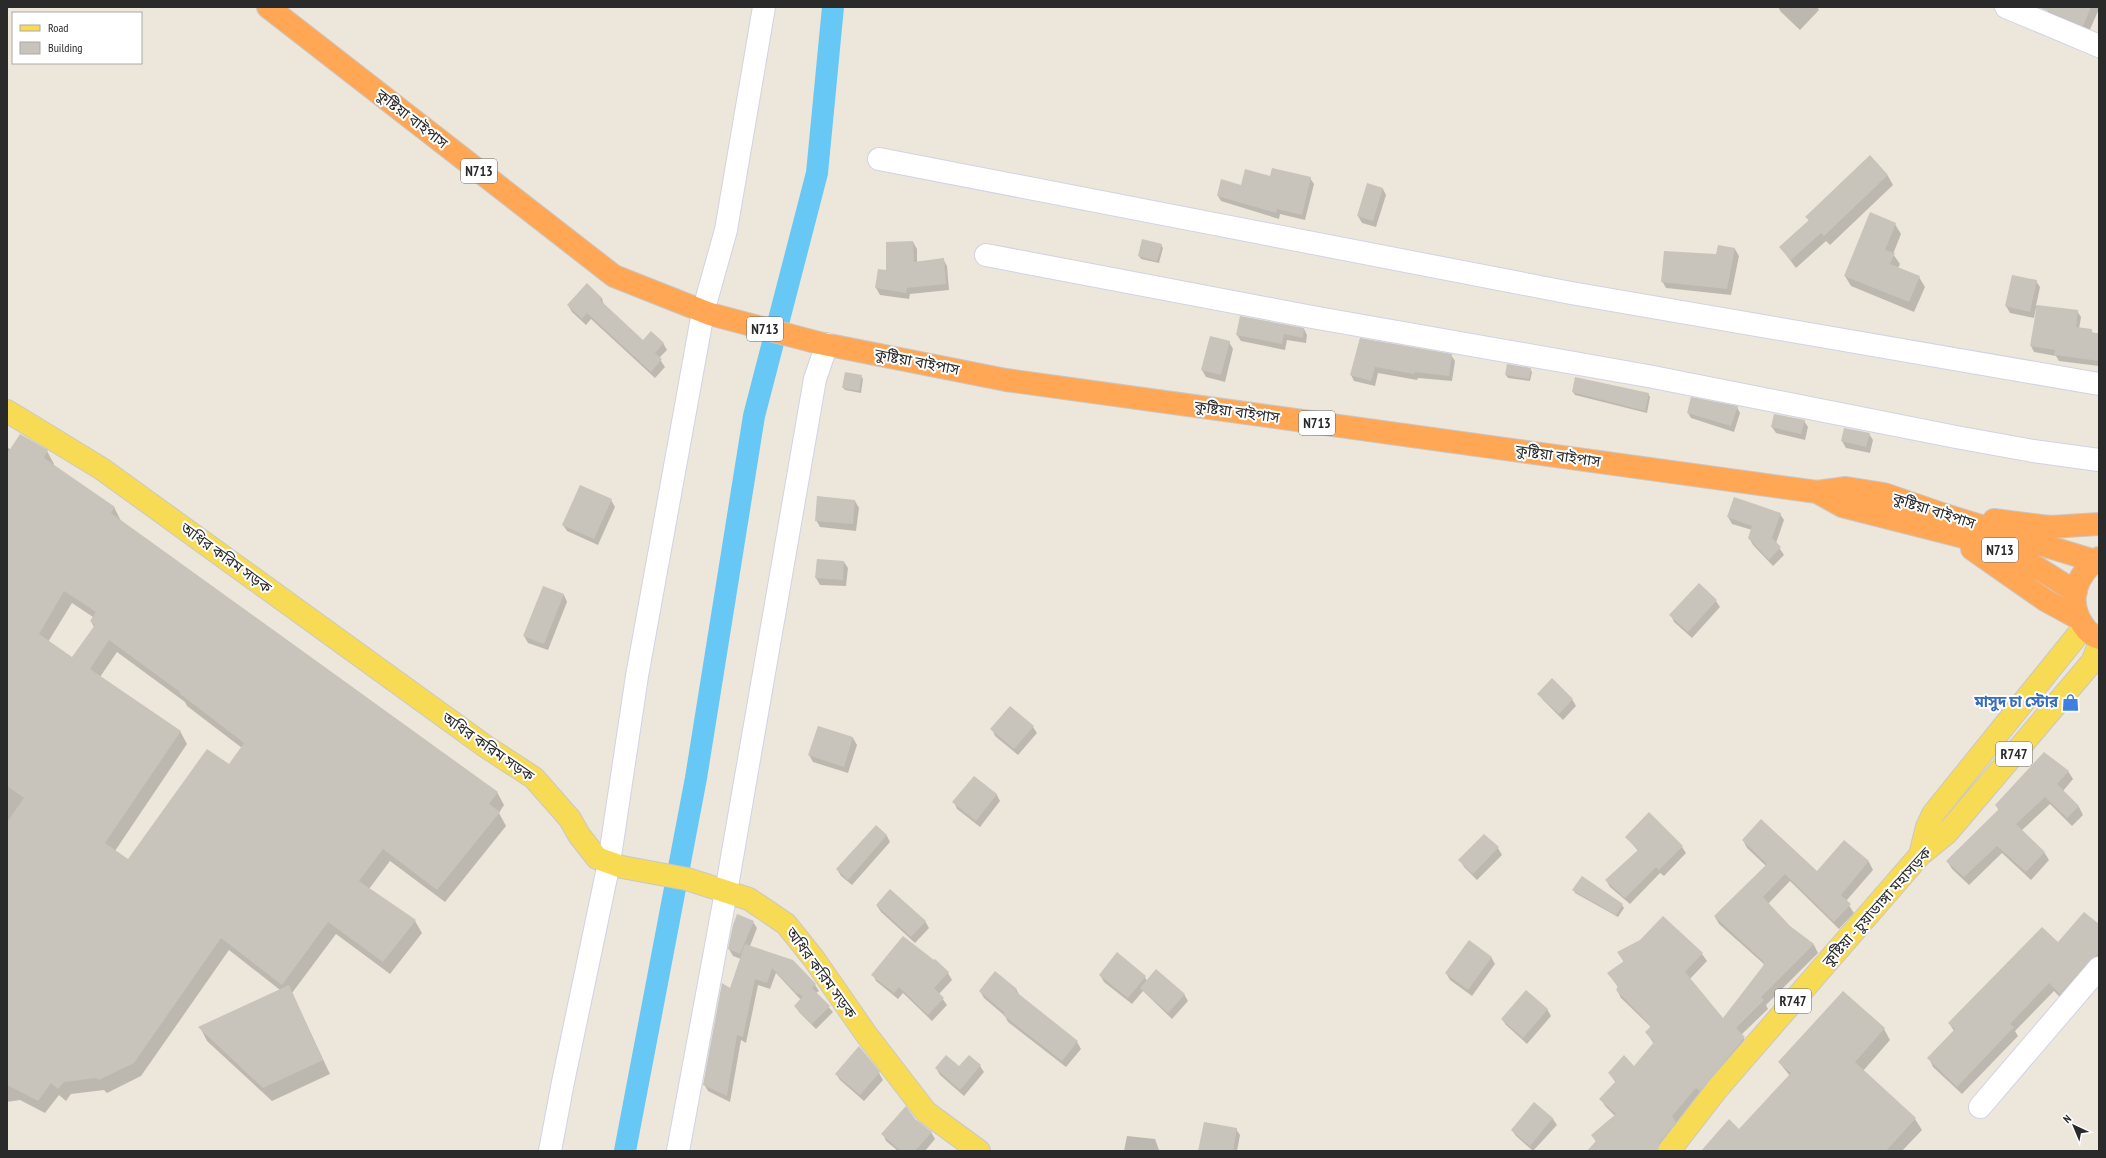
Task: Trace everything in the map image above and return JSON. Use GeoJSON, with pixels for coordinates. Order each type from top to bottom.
{"type":"FeatureCollection","features":[{"type":"Feature","properties":{"kind":"highway","name":"কুষ্টিয়া বাইপাস"},"geometry":{"type":"LineString","coordinates":[[268,7],[614,276],[707,313],[823,343],[1006,380],[1817,492],[1846,488],[1884,494],[1945,515],[2097,559]]}},
{"type":"Feature","properties":{"kind":"highway","name":"কুষ্টিয়া বাইপাস"},"geometry":{"type":"LineString","coordinates":[[1817,492],[1842,506],[1918,524],[1960,536],[2025,560],[2076,592]]}},
{"type":"Feature","properties":{"kind":"highway"},"geometry":{"type":"LineString","coordinates":[[1945,515],[2013,521],[2050,527],[2099,524]]}},
{"type":"Feature","properties":{"kind":"highway"},"geometry":{"type":"LineString","coordinates":[[1918,524],[1964,544],[2087,628]]}},
{"type":"Feature","properties":{"kind":"highway"},"geometry":{"type":"LineString","coordinates":[[2087,628],[2074,600],[2080,577],[2097,559]]}},
{"type":"Feature","properties":{"kind":"main road","name":"অধির করিম সড়ক"},"geometry":{"type":"LineString","coordinates":[[7,411],[102,469],[485,746],[534,778],[570,819],[586,846],[597,858],[616,865],[687,879],[749,899],[786,924],[814,959],[866,1034],[926,1112],[979,1151]]}},
{"type":"Feature","properties":{"kind":"main road"},"geometry":{"type":"LineString","coordinates":[[1920,855],[1927,827],[1933,814],[2087,628]]}},
{"type":"Feature","properties":{"kind":"main road","name":"কুষ্টিয়া - চুয়াডাঙ্গা মহাসড়ক"},"geometry":{"type":"LineString","coordinates":[[1670,1151],[1718,1088],[1920,855],[1947,833],[2092,662],[2099,645]]}},
{"type":"Feature","properties":{"kind":"street"},"geometry":{"type":"LineString","coordinates":[[550,1151],[563,1082],[616,865],[637,676],[707,313],[726,230],[764,7]]}},
{"type":"Feature","properties":{"kind":"street"},"geometry":{"type":"LineString","coordinates":[[2006,7],[2099,46]]}},
{"type":"Feature","properties":{"kind":"street"},"geometry":{"type":"LineString","coordinates":[[879,159],[1571,293],[2099,384]]}},
{"type":"Feature","properties":{"kind":"street"},"geometry":{"type":"LineString","coordinates":[[986,255],[1312,317],[1648,376],[1956,437],[2099,460]]}},
{"type":"Feature","properties":{"kind":"street"},"geometry":{"type":"LineString","coordinates":[[678,1151],[726,892],[815,379],[823,343]]}},
{"type":"Feature","properties":{"kind":"street"},"geometry":{"type":"LineString","coordinates":[[1980,1107],[2099,968]]}},
{"type":"Feature","properties":{"kind":"building"},"geometry":{"type":"Polygon","coordinates":[[[2038,7],[2091,7],[2083,26],[2038,7]]]}},
{"type":"Feature","properties":{"kind":"building"},"geometry":{"type":"Polygon","coordinates":[[[1870,155],[1888,175],[1824,236],[1821,233],[1791,260],[1779,247],[1809,220],[1805,217],[1870,155]]]}},
{"type":"Feature","properties":{"kind":"building"},"geometry":{"type":"Polygon","coordinates":[[[1272,168],[1311,177],[1302,215],[1277,209],[1276,213],[1217,196],[1221,179],[1241,185],[1245,169],[1270,176],[1272,168]]]}},
{"type":"Feature","properties":{"kind":"building"},"geometry":{"type":"Polygon","coordinates":[[[1367,183],[1383,188],[1373,221],[1357,216],[1367,183]]]}},
{"type":"Feature","properties":{"kind":"building"},"geometry":{"type":"Polygon","coordinates":[[[1870,212],[1896,223],[1885,250],[1895,253],[1890,264],[1920,276],[1909,302],[1844,276],[1870,212]]]}},
{"type":"Feature","properties":{"kind":"building"},"geometry":{"type":"Polygon","coordinates":[[[1142,239],[1162,244],[1157,261],[1138,256],[1142,239]]]}},
{"type":"Feature","properties":{"kind":"building"},"geometry":{"type":"Polygon","coordinates":[[[913,241],[914,262],[944,258],[946,284],[907,288],[906,293],[875,288],[878,269],[886,270],[886,242],[913,241]]]}},
{"type":"Feature","properties":{"kind":"building"},"geometry":{"type":"Polygon","coordinates":[[[1718,245],[1735,248],[1727,289],[1661,282],[1664,251],[1716,254],[1718,245]]]}},
{"type":"Feature","properties":{"kind":"building"},"geometry":{"type":"Polygon","coordinates":[[[2012,275],[2037,280],[2030,312],[2005,306],[2012,275]]]}},
{"type":"Feature","properties":{"kind":"building"},"geometry":{"type":"Polygon","coordinates":[[[587,283],[602,298],[600,300],[643,340],[651,331],[664,343],[655,353],[662,359],[651,372],[587,313],[582,319],[567,305],[587,283]]]}},
{"type":"Feature","properties":{"kind":"building"},"geometry":{"type":"Polygon","coordinates":[[[2037,305],[2078,310],[2076,327],[2092,329],[2092,333],[2099,333],[2099,361],[2054,355],[2055,350],[2030,346],[2037,305]]]}},
{"type":"Feature","properties":{"kind":"building"},"geometry":{"type":"Polygon","coordinates":[[[1240,316],[1304,328],[1303,338],[1284,334],[1282,344],[1236,335],[1240,316]]]}},
{"type":"Feature","properties":{"kind":"building"},"geometry":{"type":"Polygon","coordinates":[[[1210,336],[1230,341],[1221,375],[1201,370],[1210,336]]]}},
{"type":"Feature","properties":{"kind":"building"},"geometry":{"type":"Polygon","coordinates":[[[1360,338],[1452,354],[1449,376],[1415,372],[1414,374],[1375,367],[1371,381],[1350,375],[1360,338]]]}},
{"type":"Feature","properties":{"kind":"building"},"geometry":{"type":"Polygon","coordinates":[[[1507,364],[1531,368],[1529,379],[1505,375],[1507,364]]]}},
{"type":"Feature","properties":{"kind":"building"},"geometry":{"type":"Polygon","coordinates":[[[845,372],[862,375],[859,391],[842,388],[845,372]]]}},
{"type":"Feature","properties":{"kind":"building"},"geometry":{"type":"Polygon","coordinates":[[[1575,377],[1649,393],[1645,411],[1572,392],[1575,377]]]}},
{"type":"Feature","properties":{"kind":"building"},"geometry":{"type":"Polygon","coordinates":[[[1691,397],[1738,406],[1731,426],[1687,413],[1691,397]]]}},
{"type":"Feature","properties":{"kind":"building"},"geometry":{"type":"Polygon","coordinates":[[[1774,414],[1805,420],[1801,434],[1771,427],[1774,414]]]}},
{"type":"Feature","properties":{"kind":"building"},"geometry":{"type":"Polygon","coordinates":[[[1844,428],[1870,433],[1866,447],[1841,441],[1844,428]]]}},
{"type":"Feature","properties":{"kind":"building"},"geometry":{"type":"Polygon","coordinates":[[[20,434],[48,450],[44,458],[115,507],[111,513],[498,792],[489,804],[500,812],[437,890],[383,849],[359,881],[416,920],[383,962],[328,922],[282,985],[221,938],[134,1063],[99,1080],[96,1078],[64,1082],[58,1089],[51,1083],[38,1101],[7,1085],[7,822],[24,798],[7,786],[7,454],[20,434]],[[64,591],[39,634],[72,657],[95,625],[90,621],[96,612],[64,591]],[[109,640],[90,669],[181,731],[105,843],[128,859],[207,749],[229,764],[244,743],[179,693],[180,692],[109,640]]]}},
{"type":"Feature","properties":{"kind":"building"},"geometry":{"type":"Polygon","coordinates":[[[580,485],[612,499],[594,539],[562,525],[580,485]]]}},
{"type":"Feature","properties":{"kind":"building"},"geometry":{"type":"Polygon","coordinates":[[[817,496],[855,500],[853,524],[815,521],[817,496]]]}},
{"type":"Feature","properties":{"kind":"building"},"geometry":{"type":"Polygon","coordinates":[[[1734,497],[1781,513],[1772,538],[1781,547],[1769,560],[1748,538],[1752,526],[1727,517],[1734,497]]]}},
{"type":"Feature","properties":{"kind":"building"},"geometry":{"type":"Polygon","coordinates":[[[817,559],[844,561],[843,580],[815,578],[817,559]]]}},
{"type":"Feature","properties":{"kind":"building"},"geometry":{"type":"Polygon","coordinates":[[[1699,583],[1717,600],[1688,632],[1669,615],[1699,583]]]}},
{"type":"Feature","properties":{"kind":"building"},"geometry":{"type":"Polygon","coordinates":[[[543,586],[564,594],[544,644],[523,636],[543,586]]]}},
{"type":"Feature","properties":{"kind":"building"},"geometry":{"type":"Polygon","coordinates":[[[1552,678],[1573,699],[1559,714],[1537,694],[1552,678]]]}},
{"type":"Feature","properties":{"kind":"building"},"geometry":{"type":"Polygon","coordinates":[[[1010,706],[1034,726],[1014,749],[990,729],[1010,706]]]}},
{"type":"Feature","properties":{"kind":"building"},"geometry":{"type":"Polygon","coordinates":[[[818,726],[853,737],[844,767],[808,755],[818,726]]]}},
{"type":"Feature","properties":{"kind":"building"},"geometry":{"type":"Polygon","coordinates":[[[2044,752],[2069,771],[2057,784],[2079,806],[2067,818],[2045,797],[2016,824],[2045,852],[2026,872],[1997,846],[1964,877],[1946,861],[1999,809],[1995,805],[2044,752]]]}},
{"type":"Feature","properties":{"kind":"building"},"geometry":{"type":"Polygon","coordinates":[[[974,776],[997,794],[976,821],[952,802],[974,776]]]}},
{"type":"Feature","properties":{"kind":"building"},"geometry":{"type":"Polygon","coordinates":[[[1649,812],[1683,846],[1659,870],[1656,867],[1625,898],[1605,880],[1638,850],[1625,837],[1649,812]]]}},
{"type":"Feature","properties":{"kind":"building"},"geometry":{"type":"Polygon","coordinates":[[[1761,819],[1817,871],[1844,840],[1869,861],[1841,895],[1851,904],[1834,922],[1785,874],[1763,897],[1790,926],[1814,944],[1761,997],[1764,1000],[1736,1028],[1745,1037],[1700,1091],[1696,1088],[1672,1116],[1676,1122],[1659,1143],[1657,1151],[1587,1151],[1596,1141],[1591,1135],[1616,1114],[1599,1099],[1616,1081],[1608,1073],[1624,1055],[1634,1066],[1654,1042],[1645,1032],[1651,1026],[1616,990],[1618,986],[1607,973],[1624,961],[1617,952],[1640,940],[1663,916],[1703,953],[1685,972],[1723,1018],[1763,966],[1764,962],[1714,916],[1767,864],[1742,840],[1761,819]]]}},
{"type":"Feature","properties":{"kind":"building"},"geometry":{"type":"Polygon","coordinates":[[[876,825],[887,835],[848,880],[836,869],[876,825]]]}},
{"type":"Feature","properties":{"kind":"building"},"geometry":{"type":"Polygon","coordinates":[[[1484,834],[1499,847],[1473,874],[1458,860],[1484,834]]]}},
{"type":"Feature","properties":{"kind":"building"},"geometry":{"type":"Polygon","coordinates":[[[1582,876],[1623,904],[1616,915],[1572,890],[1582,876]]]}},
{"type":"Feature","properties":{"kind":"building"},"geometry":{"type":"Polygon","coordinates":[[[890,889],[926,921],[911,937],[876,905],[890,889]]]}},
{"type":"Feature","properties":{"kind":"building"},"geometry":{"type":"Polygon","coordinates":[[[2084,912],[2099,924],[2099,953],[2090,960],[2060,994],[2049,983],[2010,1024],[2014,1027],[1957,1087],[1927,1058],[1955,1029],[1948,1023],[2042,927],[2058,942],[2084,912]]]}},
{"type":"Feature","properties":{"kind":"building"},"geometry":{"type":"Polygon","coordinates":[[[737,914],[754,921],[740,954],[728,949],[737,914]]]}},
{"type":"Feature","properties":{"kind":"building"},"geometry":{"type":"Polygon","coordinates":[[[903,936],[934,960],[935,959],[949,972],[934,988],[944,998],[928,1015],[899,987],[894,993],[871,975],[903,936]]]}},
{"type":"Feature","properties":{"kind":"building"},"geometry":{"type":"Polygon","coordinates":[[[1469,940],[1492,957],[1468,990],[1445,973],[1469,940]]]}},
{"type":"Feature","properties":{"kind":"building"},"geometry":{"type":"Polygon","coordinates":[[[745,944],[793,960],[816,984],[812,988],[830,1006],[812,1024],[794,1006],[803,996],[796,993],[772,968],[767,983],[755,979],[743,1037],[737,1035],[727,1096],[703,1085],[722,983],[730,988],[745,944]]]}},
{"type":"Feature","properties":{"kind":"building"},"geometry":{"type":"Polygon","coordinates":[[[1117,952],[1146,976],[1128,998],[1099,975],[1117,952]]]}},
{"type":"Feature","properties":{"kind":"building"},"geometry":{"type":"Polygon","coordinates":[[[1156,969],[1185,994],[1168,1013],[1140,988],[1156,969]]]}},
{"type":"Feature","properties":{"kind":"building"},"geometry":{"type":"Polygon","coordinates":[[[995,971],[1017,989],[1015,991],[1078,1041],[1062,1061],[1003,1015],[1005,1013],[979,991],[995,971]]]}},
{"type":"Feature","properties":{"kind":"building"},"geometry":{"type":"Polygon","coordinates":[[[289,985],[323,1060],[263,1088],[198,1027],[289,985]]]}},
{"type":"Feature","properties":{"kind":"building"},"geometry":{"type":"Polygon","coordinates":[[[1526,990],[1548,1009],[1523,1038],[1501,1019],[1526,990]]]}},
{"type":"Feature","properties":{"kind":"building"},"geometry":{"type":"Polygon","coordinates":[[[1843,991],[1885,1028],[1855,1062],[1916,1118],[1886,1151],[1701,1151],[1729,1119],[1739,1129],[1791,1073],[1778,1062],[1843,991]]]}},
{"type":"Feature","properties":{"kind":"building"},"geometry":{"type":"Polygon","coordinates":[[[859,1046],[880,1072],[860,1095],[835,1074],[859,1046]]]}},
{"type":"Feature","properties":{"kind":"building"},"geometry":{"type":"Polygon","coordinates":[[[946,1055],[959,1066],[969,1055],[981,1065],[960,1090],[935,1068],[946,1055]]]}},
{"type":"Feature","properties":{"kind":"building"},"geometry":{"type":"Polygon","coordinates":[[[1534,1102],[1553,1118],[1530,1146],[1511,1130],[1534,1102]]]}},
{"type":"Feature","properties":{"kind":"building"},"geometry":{"type":"Polygon","coordinates":[[[906,1106],[916,1120],[932,1132],[915,1151],[901,1151],[881,1134],[906,1106]]]}},
{"type":"Feature","properties":{"kind":"building"},"geometry":{"type":"Polygon","coordinates":[[[1204,1122],[1237,1128],[1233,1151],[1198,1151],[1204,1122]]]}},
{"type":"Feature","properties":{"kind":"waterway"},"geometry":{"type":"LineString","coordinates":[[625,1151],[696,778],[754,416],[817,173],[833,7]]}},
{"type":"Feature","properties":{"kind":"place","name":"মাসুদ চা স্টোর"},"geometry":{"type":"Point","coordinates":[2071,702]}}]}
